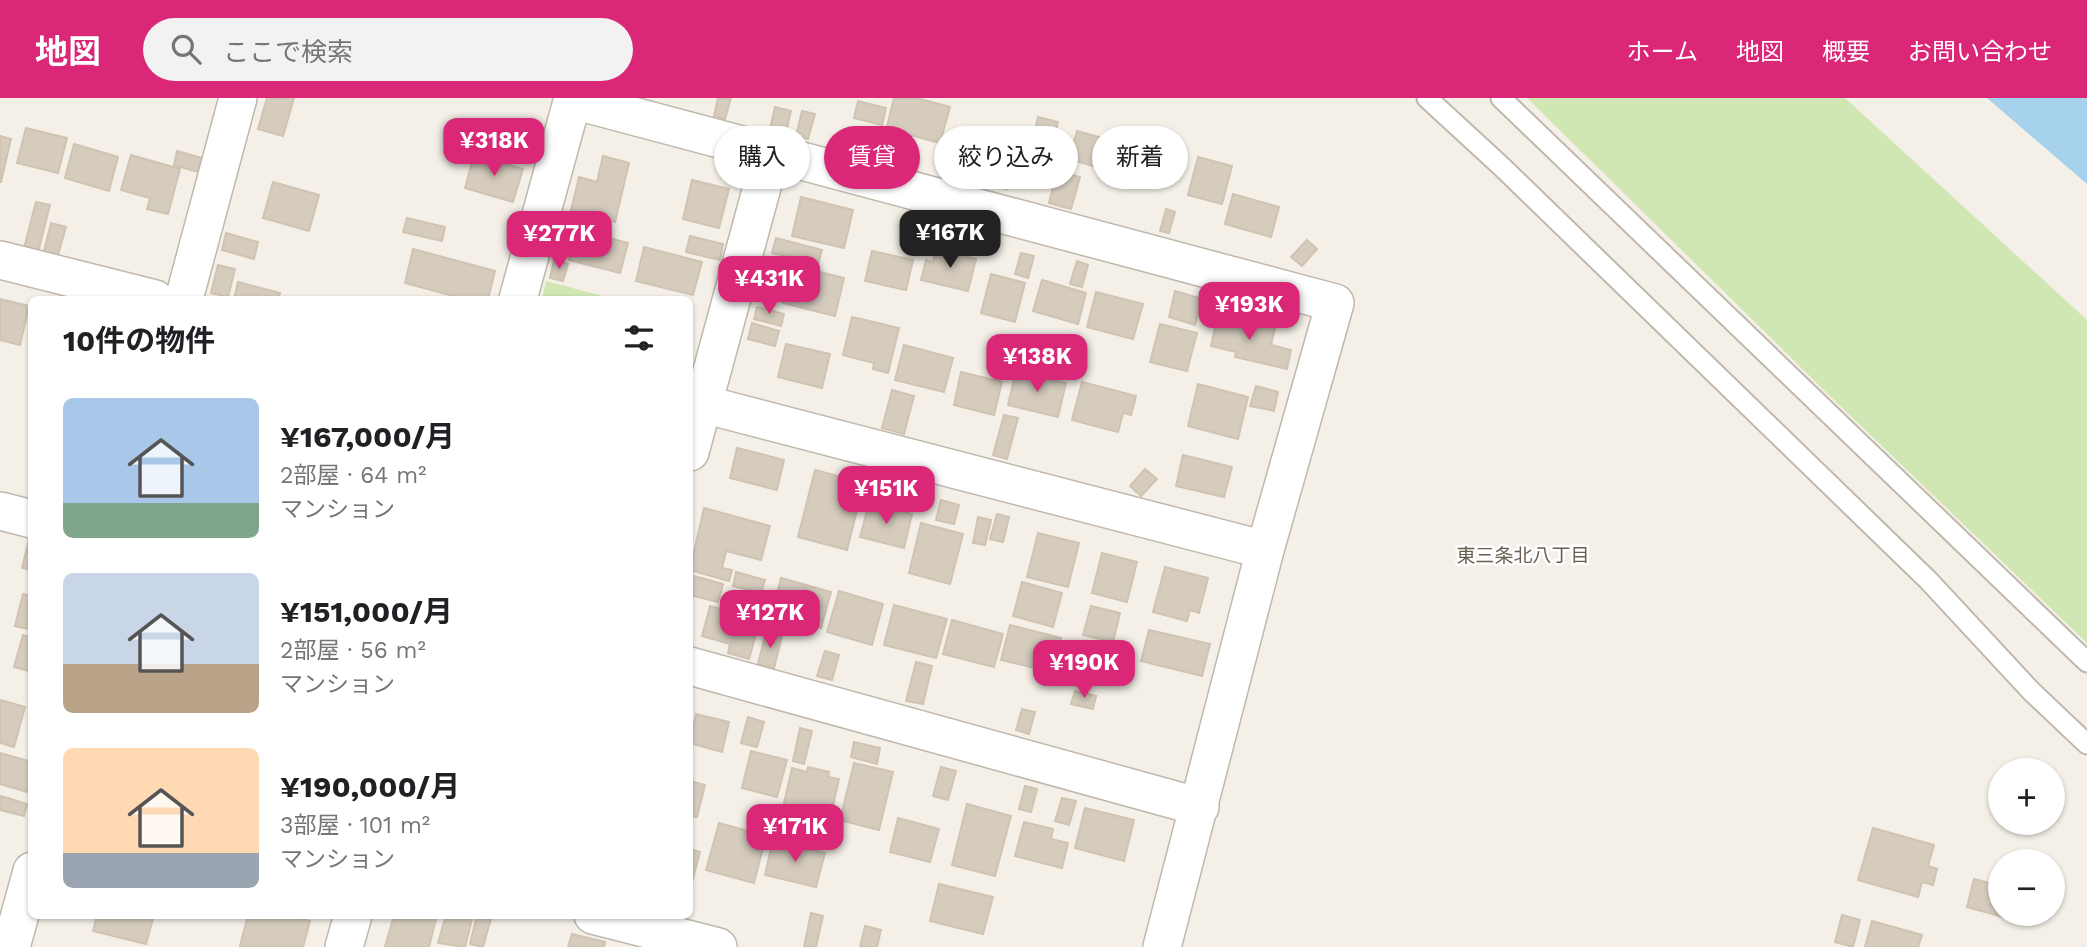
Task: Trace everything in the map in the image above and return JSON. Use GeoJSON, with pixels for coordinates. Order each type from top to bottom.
{"type":"FeatureCollection","features":[{"type":"Feature","properties":{"kind":"street"},"geometry":{"type":"LineString","coordinates":[[185,296],[239,98]]}},
{"type":"Feature","properties":{"kind":"street"},"geometry":{"type":"LineString","coordinates":[[519,296],[573,99],[714,138]]}},
{"type":"Feature","properties":{"kind":"street"},"geometry":{"type":"LineString","coordinates":[[810,164],[1335,303],[1265,550],[1163,947]]}},
{"type":"Feature","properties":{"kind":"street"},"geometry":{"type":"LineString","coordinates":[[693,441],[761,189]]}},
{"type":"Feature","properties":{"kind":"street"},"geometry":{"type":"LineString","coordinates":[[0,260],[143,296]]}},
{"type":"Feature","properties":{"kind":"street"},"geometry":{"type":"LineString","coordinates":[[703,404],[1265,550]]}},
{"type":"Feature","properties":{"kind":"street"},"geometry":{"type":"LineString","coordinates":[[0,511],[28,518]]}},
{"type":"Feature","properties":{"kind":"street"},"geometry":{"type":"LineString","coordinates":[[693,667],[1200,807]]}},
{"type":"Feature","properties":{"kind":"street"},"geometry":{"type":"LineString","coordinates":[[11,947],[28,885]]}},
{"type":"Feature","properties":{"kind":"street"},"geometry":{"type":"LineString","coordinates":[[344,947],[352,919]]}},
{"type":"Feature","properties":{"kind":"street"},"geometry":{"type":"LineString","coordinates":[[609,919],[718,947]]}},
{"type":"Feature","properties":{"kind":"lane"},"geometry":{"type":"LineString","coordinates":[[1427,98],[1501,166],[1929,580],[2031,691],[2087,744]]}},
{"type":"Feature","properties":{"kind":"lane"},"geometry":{"type":"LineString","coordinates":[[1501,98],[2087,662]]}},
{"type":"Feature","properties":{"kind":"green space"},"geometry":{"type":"Polygon","coordinates":[[[1527,98],[1845,98],[2087,320],[2087,643],[1832,398],[1527,98]]]}},
{"type":"Feature","properties":{"kind":"green space"},"geometry":{"type":"Polygon","coordinates":[[[546,281],[603,296],[543,296],[546,281]]]}},
{"type":"Feature","properties":{"kind":"water"},"geometry":{"type":"Polygon","coordinates":[[[1987,98],[2087,98],[2087,184],[1987,98]]]}},
{"type":"Feature","properties":{"kind":"building"},"geometry":{"type":"Polygon","coordinates":[[[267,98],[294,98],[283,136],[258,129],[267,98]]]}},
{"type":"Feature","properties":{"kind":"building"},"geometry":{"type":"Polygon","coordinates":[[[718,98],[731,98],[725,119],[714,116],[718,98]]]}},
{"type":"Feature","properties":{"kind":"building"},"geometry":{"type":"Polygon","coordinates":[[[894,98],[917,98],[950,107],[945,126],[934,126],[934,141],[920,138],[920,126],[887,126],[894,98]]]}},
{"type":"Feature","properties":{"kind":"building"},"geometry":{"type":"Polygon","coordinates":[[[858,101],[886,108],[882,125],[854,118],[858,101]]]}},
{"type":"Feature","properties":{"kind":"building"},"geometry":{"type":"Polygon","coordinates":[[[775,107],[791,111],[787,126],[771,126],[775,107]]]}},
{"type":"Feature","properties":{"kind":"building"},"geometry":{"type":"Polygon","coordinates":[[[802,111],[815,114],[810,132],[810,126],[798,126],[802,111]]]}},
{"type":"Feature","properties":{"kind":"building"},"geometry":{"type":"Polygon","coordinates":[[[1038,117],[1058,122],[1057,126],[1036,126],[1038,117]]]}},
{"type":"Feature","properties":{"kind":"building"},"geometry":{"type":"Polygon","coordinates":[[[26,128],[67,138],[58,173],[17,163],[26,128]]]}},
{"type":"Feature","properties":{"kind":"building"},"geometry":{"type":"Polygon","coordinates":[[[1078,131],[1092,135],[1092,166],[1078,162],[1078,131]]]}},
{"type":"Feature","properties":{"kind":"building"},"geometry":{"type":"Polygon","coordinates":[[[476,132],[508,141],[505,151],[473,143],[476,132]]]}},
{"type":"Feature","properties":{"kind":"building"},"geometry":{"type":"Polygon","coordinates":[[[0,136],[11,139],[1,182],[0,182],[0,136]]]}},
{"type":"Feature","properties":{"kind":"building"},"geometry":{"type":"Polygon","coordinates":[[[74,144],[118,157],[109,191],[65,178],[74,144]]]}},
{"type":"Feature","properties":{"kind":"building"},"geometry":{"type":"Polygon","coordinates":[[[177,151],[202,158],[198,172],[174,165],[177,151]]]}},
{"type":"Feature","properties":{"kind":"building"},"geometry":{"type":"Polygon","coordinates":[[[131,155],[180,169],[168,214],[147,209],[150,198],[121,190],[131,155]]]}},
{"type":"Feature","properties":{"kind":"building"},"geometry":{"type":"Polygon","coordinates":[[[474,155],[523,169],[513,202],[465,188],[474,155]]]}},
{"type":"Feature","properties":{"kind":"building"},"geometry":{"type":"Polygon","coordinates":[[[603,156],[629,163],[615,222],[571,210],[579,177],[597,182],[603,156]]]}},
{"type":"Feature","properties":{"kind":"building"},"geometry":{"type":"Polygon","coordinates":[[[1198,157],[1232,166],[1222,204],[1188,195],[1198,157]]]}},
{"type":"Feature","properties":{"kind":"building"},"geometry":{"type":"Polygon","coordinates":[[[692,180],[714,185],[714,189],[729,189],[719,228],[683,219],[692,180]]]}},
{"type":"Feature","properties":{"kind":"building"},"geometry":{"type":"Polygon","coordinates":[[[273,182],[319,195],[309,231],[263,218],[273,182]]]}},
{"type":"Feature","properties":{"kind":"building"},"geometry":{"type":"Polygon","coordinates":[[[1052,189],[1077,189],[1071,209],[1049,203],[1052,189]]]}},
{"type":"Feature","properties":{"kind":"building"},"geometry":{"type":"Polygon","coordinates":[[[1233,194],[1279,207],[1271,237],[1225,224],[1233,194]]]}},
{"type":"Feature","properties":{"kind":"building"},"geometry":{"type":"Polygon","coordinates":[[[801,197],[853,210],[844,248],[792,236],[801,197]]]}},
{"type":"Feature","properties":{"kind":"building"},"geometry":{"type":"Polygon","coordinates":[[[36,202],[50,205],[38,252],[24,248],[36,202]]]}},
{"type":"Feature","properties":{"kind":"building"},"geometry":{"type":"Polygon","coordinates":[[[1166,209],[1175,212],[1169,233],[1160,231],[1166,209]]]}},
{"type":"Feature","properties":{"kind":"building"},"geometry":{"type":"Polygon","coordinates":[[[407,218],[445,227],[442,241],[403,232],[407,218]]]}},
{"type":"Feature","properties":{"kind":"building"},"geometry":{"type":"Polygon","coordinates":[[[51,223],[66,227],[57,258],[43,255],[51,223]]]}},
{"type":"Feature","properties":{"kind":"building"},"geometry":{"type":"Polygon","coordinates":[[[953,227],[988,236],[984,252],[949,243],[953,227]]]}},
{"type":"Feature","properties":{"kind":"building"},"geometry":{"type":"Polygon","coordinates":[[[577,230],[628,243],[620,273],[569,260],[577,230]]]}},
{"type":"Feature","properties":{"kind":"building"},"geometry":{"type":"Polygon","coordinates":[[[226,233],[258,242],[254,259],[222,250],[226,233]]]}},
{"type":"Feature","properties":{"kind":"building"},"geometry":{"type":"Polygon","coordinates":[[[690,236],[723,244],[720,260],[686,252],[690,236]]]}},
{"type":"Feature","properties":{"kind":"building"},"geometry":{"type":"Polygon","coordinates":[[[776,238],[822,250],[818,264],[772,253],[776,238]]]}},
{"type":"Feature","properties":{"kind":"building"},"geometry":{"type":"Polygon","coordinates":[[[1307,240],[1317,249],[1302,266],[1291,257],[1307,240]]]}},
{"type":"Feature","properties":{"kind":"building"},"geometry":{"type":"Polygon","coordinates":[[[644,247],[702,262],[693,295],[636,281],[644,247]]]}},
{"type":"Feature","properties":{"kind":"building"},"geometry":{"type":"Polygon","coordinates":[[[936,248],[976,259],[968,291],[921,280],[926,260],[933,262],[936,248]]]}},
{"type":"Feature","properties":{"kind":"building"},"geometry":{"type":"Polygon","coordinates":[[[413,249],[495,271],[489,296],[454,296],[405,283],[413,249]]]}},
{"type":"Feature","properties":{"kind":"building"},"geometry":{"type":"Polygon","coordinates":[[[872,251],[913,260],[906,290],[865,281],[872,251]]]}},
{"type":"Feature","properties":{"kind":"building"},"geometry":{"type":"Polygon","coordinates":[[[1021,253],[1034,256],[1028,278],[1015,274],[1021,253]]]}},
{"type":"Feature","properties":{"kind":"building"},"geometry":{"type":"Polygon","coordinates":[[[554,260],[568,264],[563,281],[550,278],[554,260]]]}},
{"type":"Feature","properties":{"kind":"building"},"geometry":{"type":"Polygon","coordinates":[[[1077,261],[1088,265],[1082,287],[1070,284],[1077,261]]]}},
{"type":"Feature","properties":{"kind":"building"},"geometry":{"type":"Polygon","coordinates":[[[218,265],[235,269],[228,296],[211,293],[218,265]]]}},
{"type":"Feature","properties":{"kind":"building"},"geometry":{"type":"Polygon","coordinates":[[[792,265],[844,278],[835,316],[783,303],[792,265]]]}},
{"type":"Feature","properties":{"kind":"building"},"geometry":{"type":"Polygon","coordinates":[[[991,274],[1025,283],[1015,322],[981,313],[991,274]]]}},
{"type":"Feature","properties":{"kind":"building"},"geometry":{"type":"Polygon","coordinates":[[[1042,280],[1086,293],[1078,324],[1033,311],[1042,280]]]}},
{"type":"Feature","properties":{"kind":"building"},"geometry":{"type":"Polygon","coordinates":[[[238,282],[280,293],[279,296],[235,296],[238,282]]]}},
{"type":"Feature","properties":{"kind":"building"},"geometry":{"type":"Polygon","coordinates":[[[1175,291],[1202,299],[1195,325],[1169,317],[1175,291]]]}},
{"type":"Feature","properties":{"kind":"building"},"geometry":{"type":"Polygon","coordinates":[[[1096,292],[1143,304],[1133,339],[1087,327],[1096,292]]]}},
{"type":"Feature","properties":{"kind":"building"},"geometry":{"type":"Polygon","coordinates":[[[0,299],[28,306],[20,345],[0,340],[0,299]]]}},
{"type":"Feature","properties":{"kind":"building"},"geometry":{"type":"Polygon","coordinates":[[[757,307],[784,314],[781,326],[754,319],[757,307]]]}},
{"type":"Feature","properties":{"kind":"building"},"geometry":{"type":"Polygon","coordinates":[[[1218,314],[1275,328],[1271,345],[1291,350],[1287,369],[1235,357],[1236,352],[1211,346],[1218,314]]]}},
{"type":"Feature","properties":{"kind":"building"},"geometry":{"type":"Polygon","coordinates":[[[852,317],[899,328],[888,373],[873,369],[874,363],[843,355],[852,317]]]}},
{"type":"Feature","properties":{"kind":"building"},"geometry":{"type":"Polygon","coordinates":[[[752,323],[779,331],[775,346],[748,339],[752,323]]]}},
{"type":"Feature","properties":{"kind":"building"},"geometry":{"type":"Polygon","coordinates":[[[1160,324],[1197,333],[1187,371],[1150,362],[1160,324]]]}},
{"type":"Feature","properties":{"kind":"building"},"geometry":{"type":"Polygon","coordinates":[[[786,344],[830,354],[822,388],[778,377],[786,344]]]}},
{"type":"Feature","properties":{"kind":"building"},"geometry":{"type":"Polygon","coordinates":[[[904,345],[953,358],[944,392],[895,380],[904,345]]]}},
{"type":"Feature","properties":{"kind":"building"},"geometry":{"type":"Polygon","coordinates":[[[1016,371],[1066,383],[1058,417],[1008,405],[1016,371]]]}},
{"type":"Feature","properties":{"kind":"building"},"geometry":{"type":"Polygon","coordinates":[[[961,372],[1002,382],[994,415],[954,405],[961,372]]]}},
{"type":"Feature","properties":{"kind":"building"},"geometry":{"type":"Polygon","coordinates":[[[1082,382],[1136,396],[1131,415],[1123,413],[1118,432],[1072,420],[1082,382]]]}},
{"type":"Feature","properties":{"kind":"building"},"geometry":{"type":"Polygon","coordinates":[[[1198,384],[1248,397],[1238,439],[1188,426],[1198,384]]]}},
{"type":"Feature","properties":{"kind":"building"},"geometry":{"type":"Polygon","coordinates":[[[1256,386],[1278,392],[1274,411],[1250,406],[1256,386]]]}},
{"type":"Feature","properties":{"kind":"building"},"geometry":{"type":"Polygon","coordinates":[[[892,390],[914,396],[904,434],[882,428],[892,390]]]}},
{"type":"Feature","properties":{"kind":"building"},"geometry":{"type":"Polygon","coordinates":[[[1004,415],[1018,418],[1007,459],[993,455],[1004,415]]]}},
{"type":"Feature","properties":{"kind":"building"},"geometry":{"type":"Polygon","coordinates":[[[737,448],[784,460],[777,490],[730,478],[737,448]]]}},
{"type":"Feature","properties":{"kind":"building"},"geometry":{"type":"Polygon","coordinates":[[[1183,455],[1232,467],[1224,497],[1176,486],[1183,455]]]}},
{"type":"Feature","properties":{"kind":"building"},"geometry":{"type":"Polygon","coordinates":[[[1145,469],[1157,479],[1141,496],[1130,486],[1145,469]]]}},
{"type":"Feature","properties":{"kind":"building"},"geometry":{"type":"Polygon","coordinates":[[[815,470],[864,483],[847,550],[798,537],[815,470]]]}},
{"type":"Feature","properties":{"kind":"building"},"geometry":{"type":"Polygon","coordinates":[[[941,500],[959,505],[954,524],[936,520],[941,500]]]}},
{"type":"Feature","properties":{"kind":"building"},"geometry":{"type":"Polygon","coordinates":[[[869,503],[912,514],[904,548],[860,537],[869,503]]]}},
{"type":"Feature","properties":{"kind":"building"},"geometry":{"type":"Polygon","coordinates":[[[704,508],[770,526],[761,560],[726,551],[722,568],[732,570],[729,581],[693,571],[693,557],[704,508]]]}},
{"type":"Feature","properties":{"kind":"building"},"geometry":{"type":"Polygon","coordinates":[[[997,514],[1009,517],[1003,542],[990,539],[997,514]]]}},
{"type":"Feature","properties":{"kind":"building"},"geometry":{"type":"Polygon","coordinates":[[[978,517],[991,520],[985,545],[973,543],[978,517]]]}},
{"type":"Feature","properties":{"kind":"building"},"geometry":{"type":"Polygon","coordinates":[[[921,523],[963,534],[950,584],[909,573],[921,523]]]}},
{"type":"Feature","properties":{"kind":"building"},"geometry":{"type":"Polygon","coordinates":[[[1038,533],[1079,543],[1068,587],[1027,577],[1038,533]]]}},
{"type":"Feature","properties":{"kind":"building"},"geometry":{"type":"Polygon","coordinates":[[[28,543],[28,569],[22,568],[28,543]]]}},
{"type":"Feature","properties":{"kind":"building"},"geometry":{"type":"Polygon","coordinates":[[[1102,553],[1137,562],[1127,602],[1092,593],[1102,553]]]}},
{"type":"Feature","properties":{"kind":"building"},"geometry":{"type":"Polygon","coordinates":[[[1165,567],[1208,578],[1199,613],[1190,610],[1187,621],[1153,612],[1165,567]]]}},
{"type":"Feature","properties":{"kind":"building"},"geometry":{"type":"Polygon","coordinates":[[[736,572],[765,580],[761,593],[733,586],[736,572]]]}},
{"type":"Feature","properties":{"kind":"building"},"geometry":{"type":"Polygon","coordinates":[[[693,576],[723,584],[718,602],[693,596],[693,576]]]}},
{"type":"Feature","properties":{"kind":"building"},"geometry":{"type":"Polygon","coordinates":[[[781,578],[831,592],[821,628],[772,614],[781,578]]]}},
{"type":"Feature","properties":{"kind":"building"},"geometry":{"type":"Polygon","coordinates":[[[1022,582],[1062,593],[1053,627],[1013,616],[1022,582]]]}},
{"type":"Feature","properties":{"kind":"building"},"geometry":{"type":"Polygon","coordinates":[[[839,591],[883,604],[872,645],[827,632],[839,591]]]}},
{"type":"Feature","properties":{"kind":"building"},"geometry":{"type":"Polygon","coordinates":[[[23,594],[28,595],[28,629],[15,626],[23,594]]]}},
{"type":"Feature","properties":{"kind":"building"},"geometry":{"type":"Polygon","coordinates":[[[894,605],[947,619],[936,658],[884,645],[894,605]]]}},
{"type":"Feature","properties":{"kind":"building"},"geometry":{"type":"Polygon","coordinates":[[[710,606],[760,620],[749,659],[728,653],[730,644],[702,636],[710,606]]]}},
{"type":"Feature","properties":{"kind":"building"},"geometry":{"type":"Polygon","coordinates":[[[1091,606],[1120,613],[1113,642],[1083,635],[1091,606]]]}},
{"type":"Feature","properties":{"kind":"building"},"geometry":{"type":"Polygon","coordinates":[[[952,620],[1003,634],[994,667],[943,654],[952,620]]]}},
{"type":"Feature","properties":{"kind":"building"},"geometry":{"type":"Polygon","coordinates":[[[1010,625],[1061,638],[1052,672],[1001,660],[1010,625]]]}},
{"type":"Feature","properties":{"kind":"building"},"geometry":{"type":"Polygon","coordinates":[[[1149,630],[1210,644],[1202,676],[1141,661],[1149,630]]]}},
{"type":"Feature","properties":{"kind":"building"},"geometry":{"type":"Polygon","coordinates":[[[766,632],[782,636],[774,668],[758,664],[766,632]]]}},
{"type":"Feature","properties":{"kind":"building"},"geometry":{"type":"Polygon","coordinates":[[[23,635],[28,636],[28,671],[14,667],[23,635]]]}},
{"type":"Feature","properties":{"kind":"building"},"geometry":{"type":"Polygon","coordinates":[[[825,651],[839,655],[832,680],[817,676],[825,651]]]}},
{"type":"Feature","properties":{"kind":"building"},"geometry":{"type":"Polygon","coordinates":[[[1078,655],[1109,662],[1105,682],[1074,676],[1078,655]]]}},
{"type":"Feature","properties":{"kind":"building"},"geometry":{"type":"Polygon","coordinates":[[[916,662],[932,666],[923,704],[906,701],[916,662]]]}},
{"type":"Feature","properties":{"kind":"building"},"geometry":{"type":"Polygon","coordinates":[[[1075,691],[1096,696],[1093,709],[1071,704],[1075,691]]]}},
{"type":"Feature","properties":{"kind":"building"},"geometry":{"type":"Polygon","coordinates":[[[0,700],[25,707],[14,747],[0,743],[0,700]]]}},
{"type":"Feature","properties":{"kind":"building"},"geometry":{"type":"Polygon","coordinates":[[[1022,709],[1035,712],[1029,734],[1016,730],[1022,709]]]}},
{"type":"Feature","properties":{"kind":"building"},"geometry":{"type":"Polygon","coordinates":[[[696,714],[729,722],[722,752],[693,744],[696,714]]]}},
{"type":"Feature","properties":{"kind":"building"},"geometry":{"type":"Polygon","coordinates":[[[748,717],[764,722],[757,747],[741,743],[748,717]]]}},
{"type":"Feature","properties":{"kind":"building"},"geometry":{"type":"Polygon","coordinates":[[[800,728],[812,731],[804,764],[793,761],[800,728]]]}},
{"type":"Feature","properties":{"kind":"building"},"geometry":{"type":"Polygon","coordinates":[[[854,742],[880,748],[877,764],[851,757],[854,742]]]}},
{"type":"Feature","properties":{"kind":"building"},"geometry":{"type":"Polygon","coordinates":[[[751,751],[787,760],[777,797],[742,788],[751,751]]]}},
{"type":"Feature","properties":{"kind":"building"},"geometry":{"type":"Polygon","coordinates":[[[0,753],[28,761],[27,792],[0,784],[0,753]]]}},
{"type":"Feature","properties":{"kind":"building"},"geometry":{"type":"Polygon","coordinates":[[[854,763],[893,772],[879,830],[840,820],[854,763]]]}},
{"type":"Feature","properties":{"kind":"building"},"geometry":{"type":"Polygon","coordinates":[[[808,767],[829,772],[828,777],[839,779],[830,819],[783,808],[792,768],[807,772],[808,767]]]}},
{"type":"Feature","properties":{"kind":"building"},"geometry":{"type":"Polygon","coordinates":[[[941,767],[956,771],[948,800],[933,796],[941,767]]]}},
{"type":"Feature","properties":{"kind":"building"},"geometry":{"type":"Polygon","coordinates":[[[693,782],[705,785],[697,817],[693,816],[693,782]]]}},
{"type":"Feature","properties":{"kind":"building"},"geometry":{"type":"Polygon","coordinates":[[[1025,786],[1037,789],[1031,812],[1019,809],[1025,786]]]}},
{"type":"Feature","properties":{"kind":"building"},"geometry":{"type":"Polygon","coordinates":[[[1,796],[27,804],[24,816],[0,810],[1,796]]]}},
{"type":"Feature","properties":{"kind":"building"},"geometry":{"type":"Polygon","coordinates":[[[1062,798],[1076,801],[1069,825],[1055,821],[1062,798]]]}},
{"type":"Feature","properties":{"kind":"building"},"geometry":{"type":"Polygon","coordinates":[[[967,804],[1011,816],[995,876],[952,865],[967,804]]]}},
{"type":"Feature","properties":{"kind":"building"},"geometry":{"type":"Polygon","coordinates":[[[1085,808],[1134,820],[1124,861],[1075,848],[1085,808]]]}},
{"type":"Feature","properties":{"kind":"building"},"geometry":{"type":"Polygon","coordinates":[[[898,818],[939,829],[930,862],[890,852],[898,818]]]}},
{"type":"Feature","properties":{"kind":"building"},"geometry":{"type":"Polygon","coordinates":[[[1024,822],[1053,829],[1051,839],[1068,843],[1062,868],[1015,856],[1024,822]]]}},
{"type":"Feature","properties":{"kind":"building"},"geometry":{"type":"Polygon","coordinates":[[[719,823],[766,836],[754,883],[706,870],[719,823]]]}},
{"type":"Feature","properties":{"kind":"building"},"geometry":{"type":"Polygon","coordinates":[[[1873,828],[1934,845],[1928,866],[1937,869],[1933,885],[1922,882],[1918,897],[1858,880],[1873,828]]]}},
{"type":"Feature","properties":{"kind":"building"},"geometry":{"type":"Polygon","coordinates":[[[773,840],[825,853],[816,887],[765,875],[773,840]]]}},
{"type":"Feature","properties":{"kind":"building"},"geometry":{"type":"Polygon","coordinates":[[[693,850],[700,852],[693,878],[693,850]]]}},
{"type":"Feature","properties":{"kind":"building"},"geometry":{"type":"Polygon","coordinates":[[[1974,879],[1988,883],[1988,913],[1967,907],[1974,879]]]}},
{"type":"Feature","properties":{"kind":"building"},"geometry":{"type":"Polygon","coordinates":[[[939,884],[993,897],[983,934],[930,921],[939,884]]]}},
{"type":"Feature","properties":{"kind":"building"},"geometry":{"type":"Polygon","coordinates":[[[811,913],[823,916],[816,947],[804,947],[811,913]]]}},
{"type":"Feature","properties":{"kind":"building"},"geometry":{"type":"Polygon","coordinates":[[[1842,915],[1860,920],[1853,947],[1835,942],[1842,915]]]}},
{"type":"Feature","properties":{"kind":"building"},"geometry":{"type":"Polygon","coordinates":[[[96,919],[153,919],[146,944],[93,931],[96,919]]]}},
{"type":"Feature","properties":{"kind":"building"},"geometry":{"type":"Polygon","coordinates":[[[247,919],[310,921],[303,947],[240,946],[247,919]]]}},
{"type":"Feature","properties":{"kind":"building"},"geometry":{"type":"Polygon","coordinates":[[[393,919],[436,919],[429,947],[385,947],[393,919]]]}},
{"type":"Feature","properties":{"kind":"building"},"geometry":{"type":"Polygon","coordinates":[[[445,919],[472,919],[465,947],[438,943],[445,919]]]}},
{"type":"Feature","properties":{"kind":"building"},"geometry":{"type":"Polygon","coordinates":[[[476,919],[491,919],[483,947],[470,944],[476,919]]]}},
{"type":"Feature","properties":{"kind":"building"},"geometry":{"type":"Polygon","coordinates":[[[1872,921],[1922,935],[1918,947],[1865,947],[1872,921]]]}},
{"type":"Feature","properties":{"kind":"building"},"geometry":{"type":"Polygon","coordinates":[[[865,926],[881,930],[877,947],[860,947],[865,926]]]}},
{"type":"Feature","properties":{"kind":"building"},"geometry":{"type":"Polygon","coordinates":[[[572,934],[605,942],[604,947],[568,947],[572,934]]]}},
{"type":"Feature","properties":{"kind":"district","name":"東三条北八丁目"},"geometry":{"type":"Point","coordinates":[1523,555]}}]}
